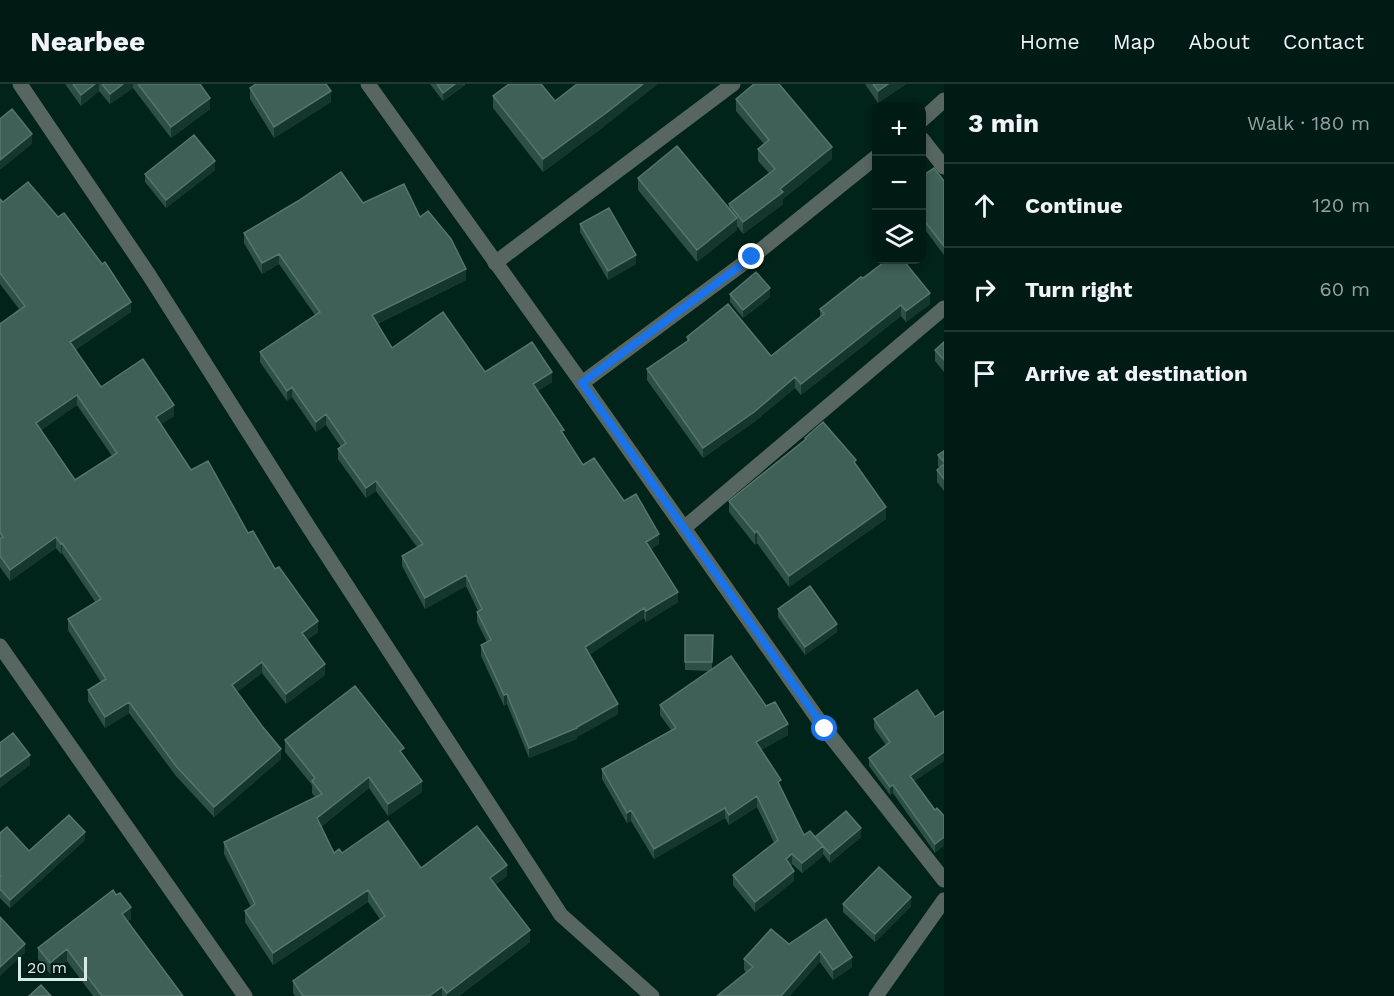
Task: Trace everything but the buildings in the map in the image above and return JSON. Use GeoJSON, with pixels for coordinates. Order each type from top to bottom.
{"type":"FeatureCollection","features":[{"type":"Feature","properties":{"kind":"street"},"geometry":{"type":"LineString","coordinates":[[20,84],[149,275],[308,526],[561,915],[652,996]]}},
{"type":"Feature","properties":{"kind":"street"},"geometry":{"type":"LineString","coordinates":[[368,84],[825,729],[944,880]]}},
{"type":"Feature","properties":{"kind":"street"},"geometry":{"type":"LineString","coordinates":[[495,263],[734,84]]}},
{"type":"Feature","properties":{"kind":"street"},"geometry":{"type":"LineString","coordinates":[[926,116],[944,100]]}},
{"type":"Feature","properties":{"kind":"street"},"geometry":{"type":"LineString","coordinates":[[926,145],[944,167]]}},
{"type":"Feature","properties":{"kind":"street"},"geometry":{"type":"LineString","coordinates":[[582,383],[752,257],[872,160]]}},
{"type":"Feature","properties":{"kind":"street"},"geometry":{"type":"LineString","coordinates":[[684,528],[944,308]]}},
{"type":"Feature","properties":{"kind":"street"},"geometry":{"type":"LineString","coordinates":[[0,646],[245,996]]}},
{"type":"Feature","properties":{"kind":"street"},"geometry":{"type":"LineString","coordinates":[[876,996],[944,900]]}},
{"type":"Feature","properties":{"kind":"route"},"geometry":{"type":"LineString","coordinates":[[752,257],[582,383],[825,729]]}}]}
